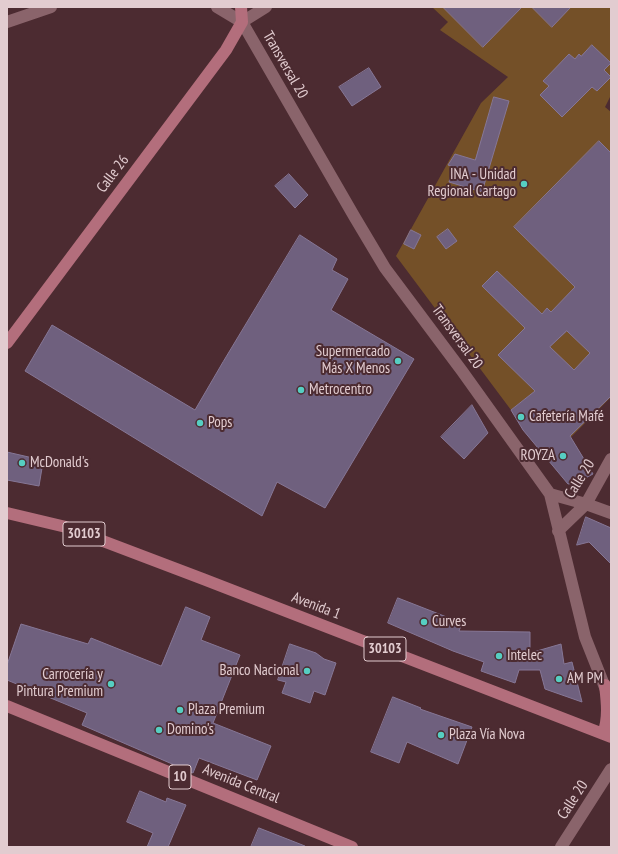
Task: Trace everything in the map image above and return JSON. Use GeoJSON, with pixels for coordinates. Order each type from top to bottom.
{"type":"FeatureCollection","features":[{"type":"Feature","properties":{"kind":"main road","name":"Transversal 20"},"geometry":{"type":"LineString","coordinates":[[241,7],[242,22]]}},
{"type":"Feature","properties":{"kind":"main road","name":"Calle 26"},"geometry":{"type":"LineString","coordinates":[[7,343],[226,50],[242,22]]}},
{"type":"Feature","properties":{"kind":"main road","name":"Avenida 1"},"geometry":{"type":"LineString","coordinates":[[7,513],[66,527],[607,735]]}},
{"type":"Feature","properties":{"kind":"main road"},"geometry":{"type":"LineString","coordinates":[[605,686],[608,712],[606,726],[607,735]]}},
{"type":"Feature","properties":{"kind":"main road","name":"Avenida Central"},"geometry":{"type":"LineString","coordinates":[[7,706],[352,847]]}},
{"type":"Feature","properties":{"kind":"street"},"geometry":{"type":"LineString","coordinates":[[7,22],[51,7]]}},
{"type":"Feature","properties":{"kind":"street"},"geometry":{"type":"LineString","coordinates":[[218,7],[242,22],[266,7]]}},
{"type":"Feature","properties":{"kind":"street","name":"Transversal 20"},"geometry":{"type":"LineString","coordinates":[[242,22],[385,268],[462,371],[550,494],[585,637],[611,701]]}},
{"type":"Feature","properties":{"kind":"street","name":"Calle 20"},"geometry":{"type":"LineString","coordinates":[[558,531],[586,504],[611,459]]}},
{"type":"Feature","properties":{"kind":"street"},"geometry":{"type":"LineString","coordinates":[[550,494],[611,513]]}},
{"type":"Feature","properties":{"kind":"street","name":"Calle 20"},"geometry":{"type":"LineString","coordinates":[[561,847],[611,769]]}},
{"type":"Feature","properties":{"kind":"shaded area","name":"INA - Unidad Regional Cartago"},"geometry":{"type":"Polygon","coordinates":[[[432,7],[611,7],[611,95],[605,107],[611,112],[611,397],[571,437],[530,395],[511,410],[396,256],[481,103],[508,77],[440,30],[448,22],[432,7]]]}},
{"type":"Feature","properties":{"kind":"building"},"geometry":{"type":"Polygon","coordinates":[[[443,7],[522,7],[483,47],[443,7]]]}},
{"type":"Feature","properties":{"kind":"building"},"geometry":{"type":"Polygon","coordinates":[[[532,7],[571,7],[552,27],[532,7]]]}},
{"type":"Feature","properties":{"kind":"building"},"geometry":{"type":"Polygon","coordinates":[[[592,45],[611,63],[604,70],[611,77],[597,91],[592,87],[562,117],[540,95],[549,86],[543,81],[569,54],[575,59],[579,54],[581,56],[592,45]]]}},
{"type":"Feature","properties":{"kind":"building"},"geometry":{"type":"Polygon","coordinates":[[[369,68],[381,87],[352,106],[339,87],[369,68]]]}},
{"type":"Feature","properties":{"kind":"building"},"geometry":{"type":"Polygon","coordinates":[[[494,97],[509,101],[482,192],[449,182],[453,167],[448,165],[455,154],[475,160],[494,97]]]}},
{"type":"Feature","properties":{"kind":"building"},"geometry":{"type":"Polygon","coordinates":[[[599,141],[611,153],[611,396],[570,436],[593,474],[576,483],[568,484],[523,430],[511,410],[535,391],[498,355],[525,328],[482,286],[497,271],[542,314],[547,308],[551,312],[575,287],[514,227],[599,141]],[[567,331],[550,347],[574,370],[590,353],[567,331]]]}},
{"type":"Feature","properties":{"kind":"building"},"geometry":{"type":"Polygon","coordinates":[[[289,174],[308,195],[295,208],[275,186],[289,174]]]}},
{"type":"Feature","properties":{"kind":"building"},"geometry":{"type":"Polygon","coordinates":[[[448,229],[457,241],[446,249],[437,237],[448,229]]]}},
{"type":"Feature","properties":{"kind":"building"},"geometry":{"type":"Polygon","coordinates":[[[411,230],[421,235],[414,249],[404,244],[411,230]]]}},
{"type":"Feature","properties":{"kind":"building","name":"Metrocentro"},"geometry":{"type":"Polygon","coordinates":[[[300,235],[337,259],[332,270],[348,279],[331,310],[414,359],[325,508],[277,482],[262,516],[25,371],[52,325],[195,410],[300,235]]]}},
{"type":"Feature","properties":{"kind":"building"},"geometry":{"type":"Polygon","coordinates":[[[472,405],[488,433],[464,459],[441,437],[472,405]]]}},
{"type":"Feature","properties":{"kind":"building","name":"McDonald's"},"geometry":{"type":"Polygon","coordinates":[[[7,452],[33,458],[42,468],[39,486],[7,480],[7,452]]]}},
{"type":"Feature","properties":{"kind":"building"},"geometry":{"type":"Polygon","coordinates":[[[586,517],[611,528],[611,564],[589,542],[577,545],[586,517]]]}},
{"type":"Feature","properties":{"kind":"building"},"geometry":{"type":"Polygon","coordinates":[[[398,598],[462,623],[459,631],[530,632],[530,653],[561,644],[564,664],[572,662],[582,702],[545,689],[540,670],[519,670],[515,683],[481,671],[484,662],[453,651],[388,623],[398,598]]]}},
{"type":"Feature","properties":{"kind":"building"},"geometry":{"type":"Polygon","coordinates":[[[186,607],[210,617],[201,640],[240,655],[213,723],[271,746],[257,780],[199,758],[193,773],[82,725],[87,713],[7,680],[7,665],[21,624],[88,644],[91,638],[161,666],[186,607]]]}},
{"type":"Feature","properties":{"kind":"building","name":"Banco Nacional"},"geometry":{"type":"Polygon","coordinates":[[[290,644],[316,653],[324,659],[336,663],[325,695],[314,691],[310,703],[282,693],[286,682],[278,680],[290,644]]]}},
{"type":"Feature","properties":{"kind":"building"},"geometry":{"type":"Polygon","coordinates":[[[393,697],[421,708],[420,709],[472,727],[458,764],[407,742],[399,763],[371,752],[393,697]]]}},
{"type":"Feature","properties":{"kind":"building"},"geometry":{"type":"Polygon","coordinates":[[[140,791],[166,802],[167,798],[186,805],[168,847],[147,847],[153,833],[127,822],[140,791]]]}},
{"type":"Feature","properties":{"kind":"building"},"geometry":{"type":"Polygon","coordinates":[[[259,828],[305,846],[305,847],[251,847],[259,828]]]}},
{"type":"Feature","properties":{"kind":"place","name":"INA - Unidad Regional Cartago"},"geometry":{"type":"Point","coordinates":[524,184]}},
{"type":"Feature","properties":{"kind":"place","name":"Supermercado Más X Menos"},"geometry":{"type":"Point","coordinates":[398,361]}},
{"type":"Feature","properties":{"kind":"place","name":"Metrocentro"},"geometry":{"type":"Point","coordinates":[301,390]}},
{"type":"Feature","properties":{"kind":"place","name":"Cafetería Mafé"},"geometry":{"type":"Point","coordinates":[521,417]}},
{"type":"Feature","properties":{"kind":"place","name":"Pops"},"geometry":{"type":"Point","coordinates":[200,423]}},
{"type":"Feature","properties":{"kind":"place","name":"ROYZA"},"geometry":{"type":"Point","coordinates":[563,456]}},
{"type":"Feature","properties":{"kind":"place","name":"McDonald's"},"geometry":{"type":"Point","coordinates":[22,463]}},
{"type":"Feature","properties":{"kind":"place","name":"Curves"},"geometry":{"type":"Point","coordinates":[424,622]}},
{"type":"Feature","properties":{"kind":"place","name":"Intelec"},"geometry":{"type":"Point","coordinates":[499,656]}},
{"type":"Feature","properties":{"kind":"place","name":"Banco Nacional"},"geometry":{"type":"Point","coordinates":[307,671]}},
{"type":"Feature","properties":{"kind":"place","name":"AM PM"},"geometry":{"type":"Point","coordinates":[559,679]}},
{"type":"Feature","properties":{"kind":"place","name":"Carrocería y Pintura Premium"},"geometry":{"type":"Point","coordinates":[111,684]}},
{"type":"Feature","properties":{"kind":"place","name":"Plaza Premium"},"geometry":{"type":"Point","coordinates":[180,710]}},
{"type":"Feature","properties":{"kind":"place","name":"Domino's"},"geometry":{"type":"Point","coordinates":[159,730]}},
{"type":"Feature","properties":{"kind":"place","name":"Plaza Vía Nova"},"geometry":{"type":"Point","coordinates":[441,735]}}]}
